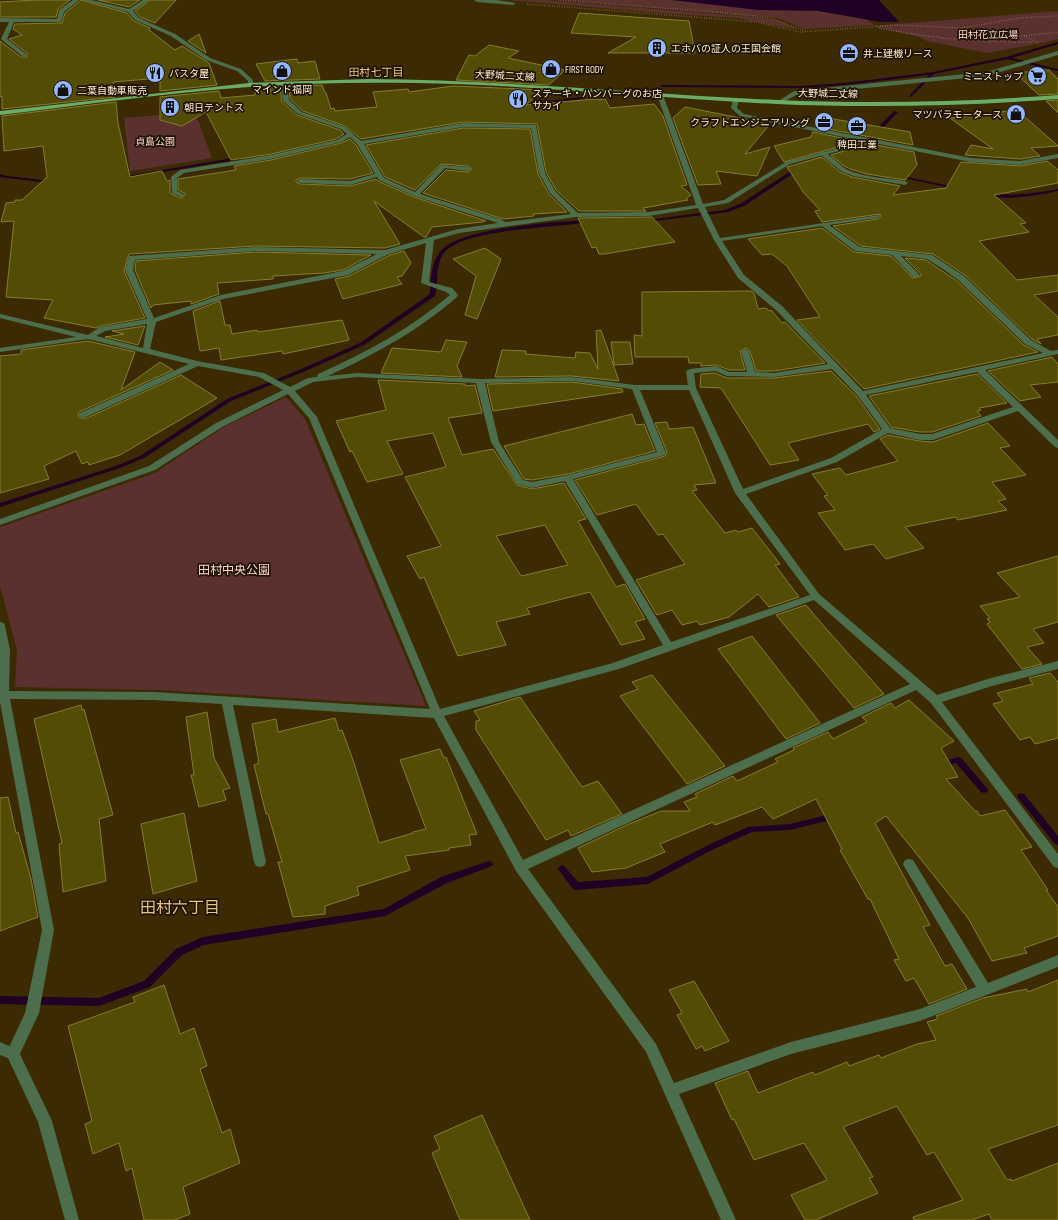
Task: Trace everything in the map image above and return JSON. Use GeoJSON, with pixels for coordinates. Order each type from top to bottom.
{"type":"FeatureCollection","features":[{"type":"Feature","properties":{"kind":"main road","name":"大野城二丈線"},"geometry":{"type":"LineString","coordinates":[[0,112],[114,98],[250,85],[341,82],[441,82],[780,102],[892,104],[1002,101],[1058,97]]}},
{"type":"Feature","properties":{"kind":"street"},"geometry":{"type":"LineString","coordinates":[[0,20],[59,21],[61,11],[76,0]]}},
{"type":"Feature","properties":{"kind":"street"},"geometry":{"type":"LineString","coordinates":[[85,0],[130,11],[137,19],[173,35],[208,59],[239,70],[251,81],[250,85]]}},
{"type":"Feature","properties":{"kind":"street"},"geometry":{"type":"LineString","coordinates":[[107,5],[112,0]]}},
{"type":"Feature","properties":{"kind":"street"},"geometry":{"type":"LineString","coordinates":[[130,11],[146,0]]}},
{"type":"Feature","properties":{"kind":"street"},"geometry":{"type":"LineString","coordinates":[[476,0],[513,3]]}},
{"type":"Feature","properties":{"kind":"street"},"geometry":{"type":"LineString","coordinates":[[12,20],[4,39],[24,55]]}},
{"type":"Feature","properties":{"kind":"street"},"geometry":{"type":"LineString","coordinates":[[780,102],[790,97],[794,93],[987,74],[1058,54]]}},
{"type":"Feature","properties":{"kind":"street"},"geometry":{"type":"LineString","coordinates":[[284,84],[286,101],[300,113],[343,128],[360,142],[381,179],[393,186],[416,195],[498,220],[503,224]]}},
{"type":"Feature","properties":{"kind":"street"},"geometry":{"type":"LineString","coordinates":[[660,95],[701,206],[718,240],[741,276],[779,308],[861,394],[887,430]]}},
{"type":"Feature","properties":{"kind":"street"},"geometry":{"type":"LineString","coordinates":[[736,100],[734,108],[742,115],[971,160],[1020,163],[1058,156]]}},
{"type":"Feature","properties":{"kind":"street"},"geometry":{"type":"LineString","coordinates":[[360,142],[463,126],[534,126],[542,173],[552,192],[576,215]]}},
{"type":"Feature","properties":{"kind":"street"},"geometry":{"type":"LineString","coordinates":[[182,195],[174,192],[174,177],[182,171],[271,157],[339,141],[351,134]]}},
{"type":"Feature","properties":{"kind":"street"},"geometry":{"type":"LineString","coordinates":[[0,350],[89,337],[103,329],[152,321],[221,296],[345,273],[386,252],[458,231],[576,215],[649,214],[726,202],[788,163],[822,153],[836,152],[852,146],[857,137]]}},
{"type":"Feature","properties":{"kind":"street"},"geometry":{"type":"LineString","coordinates":[[822,153],[843,170],[855,175],[905,183]]}},
{"type":"Feature","properties":{"kind":"street"},"geometry":{"type":"LineString","coordinates":[[416,195],[443,166],[468,169]]}},
{"type":"Feature","properties":{"kind":"street"},"geometry":{"type":"LineString","coordinates":[[300,181],[350,183],[378,175]]}},
{"type":"Feature","properties":{"kind":"street"},"geometry":{"type":"LineString","coordinates":[[718,240],[877,216]]}},
{"type":"Feature","properties":{"kind":"street"},"geometry":{"type":"LineString","coordinates":[[823,224],[858,249],[930,257],[961,278],[1028,342],[1054,353]]}},
{"type":"Feature","properties":{"kind":"street"},"geometry":{"type":"LineString","coordinates":[[0,522],[152,468],[219,425],[289,390],[357,360],[402,335],[440,308],[454,295],[449,290],[425,283],[430,240]]}},
{"type":"Feature","properties":{"kind":"street"},"geometry":{"type":"LineString","coordinates":[[146,351],[152,321],[129,270],[132,258],[256,249],[386,252]]}},
{"type":"Feature","properties":{"kind":"street"},"geometry":{"type":"LineString","coordinates":[[894,253],[916,274]]}},
{"type":"Feature","properties":{"kind":"street"},"geometry":{"type":"LineString","coordinates":[[0,316],[197,363],[261,375],[289,390],[313,416],[437,714],[520,867],[651,1048],[729,1220]]}},
{"type":"Feature","properties":{"kind":"street"},"geometry":{"type":"LineString","coordinates":[[745,351],[752,375]]}},
{"type":"Feature","properties":{"kind":"street"},"geometry":{"type":"LineString","coordinates":[[861,394],[1054,353]]}},
{"type":"Feature","properties":{"kind":"street"},"geometry":{"type":"LineString","coordinates":[[82,415],[197,363]]}},
{"type":"Feature","properties":{"kind":"street"},"geometry":{"type":"LineString","coordinates":[[834,366],[774,376],[727,374],[716,368],[690,371],[692,388],[740,492],[816,596],[935,700],[1058,863]]}},
{"type":"Feature","properties":{"kind":"street"},"geometry":{"type":"LineString","coordinates":[[978,369],[1058,444]]}},
{"type":"Feature","properties":{"kind":"street"},"geometry":{"type":"LineString","coordinates":[[311,380],[357,375],[480,381],[572,379],[635,387],[692,388]]}},
{"type":"Feature","properties":{"kind":"street"},"geometry":{"type":"LineString","coordinates":[[480,381],[495,442],[520,482],[532,485],[568,478],[662,453],[635,387]]}},
{"type":"Feature","properties":{"kind":"street"},"geometry":{"type":"LineString","coordinates":[[740,492],[834,460],[887,430],[920,437],[934,437],[1006,411],[1019,408]]}},
{"type":"Feature","properties":{"kind":"street"},"geometry":{"type":"LineString","coordinates":[[568,478],[669,647]]}},
{"type":"Feature","properties":{"kind":"street"},"geometry":{"type":"LineString","coordinates":[[2,695],[154,696],[437,714],[615,666],[816,596]]}},
{"type":"Feature","properties":{"kind":"street"},"geometry":{"type":"LineString","coordinates":[[0,626],[5,650],[2,695],[48,930],[32,1013],[13,1054]]}},
{"type":"Feature","properties":{"kind":"street"},"geometry":{"type":"LineString","coordinates":[[935,700],[991,682],[1058,665]]}},
{"type":"Feature","properties":{"kind":"street"},"geometry":{"type":"LineString","coordinates":[[520,867],[917,685]]}},
{"type":"Feature","properties":{"kind":"street"},"geometry":{"type":"LineString","coordinates":[[227,701],[260,862]]}},
{"type":"Feature","properties":{"kind":"street"},"geometry":{"type":"LineString","coordinates":[[909,864],[985,990]]}},
{"type":"Feature","properties":{"kind":"street"},"geometry":{"type":"LineString","coordinates":[[670,1091],[791,1048],[920,1015],[1058,961]]}},
{"type":"Feature","properties":{"kind":"street"},"geometry":{"type":"LineString","coordinates":[[0,1048],[13,1054],[45,1121],[72,1220]]}},
{"type":"Feature","properties":{"kind":"path"},"geometry":{"type":"LineString","coordinates":[[558,0],[726,13],[770,18],[808,31]]}},
{"type":"Feature","properties":{"kind":"path"},"geometry":{"type":"LineString","coordinates":[[513,3],[757,22],[799,32],[877,28],[897,25],[961,28],[1019,18],[1058,16]]}},
{"type":"Feature","properties":{"kind":"path"},"geometry":{"type":"LineString","coordinates":[[877,28],[957,41],[1035,42]]}},
{"type":"Feature","properties":{"kind":"path"},"geometry":{"type":"LineString","coordinates":[[961,28],[981,34],[1024,36],[1058,32]]}},
{"type":"Feature","properties":{"kind":"path"},"geometry":{"type":"LineString","coordinates":[[1024,36],[1038,43]]}},
{"type":"Feature","properties":{"kind":"green space"},"geometry":{"type":"Polygon","coordinates":[[[507,0],[545,0],[755,17],[777,20],[799,30],[737,18],[507,0]]]}},
{"type":"Feature","properties":{"kind":"green space"},"geometry":{"type":"Polygon","coordinates":[[[561,0],[686,0],[821,9],[862,17],[875,25],[805,29],[777,18],[561,0]]]}},
{"type":"Feature","properties":{"kind":"green space","name":"田村花立広場"},"geometry":{"type":"Polygon","coordinates":[[[1058,11],[1058,39],[987,53],[927,41],[919,37],[872,26],[1058,11]]]}},
{"type":"Feature","properties":{"kind":"green space","name":"貞島公園"},"geometry":{"type":"Polygon","coordinates":[[[195,112],[212,158],[130,171],[124,118],[195,112]]]}},
{"type":"Feature","properties":{"kind":"green space","name":"田村中央公園"},"geometry":{"type":"Polygon","coordinates":[[[286,397],[305,419],[426,706],[160,690],[15,687],[17,650],[0,586],[0,527],[155,473],[222,428],[286,397]]]}},
{"type":"Feature","properties":{"kind":"shaded area"},"geometry":{"type":"Polygon","coordinates":[[[672,0],[879,0],[899,22],[881,22],[818,11],[758,10],[672,0]]]}},
{"type":"Feature","properties":{"kind":"building"},"geometry":{"type":"Polygon","coordinates":[[[70,0],[58,9],[56,17],[0,17],[0,2],[70,0]]]}},
{"type":"Feature","properties":{"kind":"building"},"geometry":{"type":"Polygon","coordinates":[[[81,0],[127,13],[134,21],[150,28],[149,30],[175,50],[182,46],[209,63],[217,85],[160,91],[160,78],[113,82],[115,97],[2,109],[2,96],[0,97],[0,41],[21,57],[27,57],[27,53],[9,39],[22,35],[13,29],[15,24],[62,23],[65,13],[81,0]]]}},
{"type":"Feature","properties":{"kind":"building"},"geometry":{"type":"Polygon","coordinates":[[[98,0],[140,0],[129,7],[98,0]]]}},
{"type":"Feature","properties":{"kind":"building"},"geometry":{"type":"Polygon","coordinates":[[[150,0],[176,0],[155,23],[140,17],[135,11],[150,0]]]}},
{"type":"Feature","properties":{"kind":"building"},"geometry":{"type":"Polygon","coordinates":[[[579,13],[689,21],[695,53],[608,53],[636,37],[571,33],[579,13]]]}},
{"type":"Feature","properties":{"kind":"building"},"geometry":{"type":"Polygon","coordinates":[[[199,34],[206,53],[188,41],[199,34]]]}},
{"type":"Feature","properties":{"kind":"building"},"geometry":{"type":"Polygon","coordinates":[[[489,45],[519,51],[508,58],[565,70],[549,85],[456,80],[469,55],[475,56],[489,45]]]}},
{"type":"Feature","properties":{"kind":"building","name":"マインド福岡"},"geometry":{"type":"Polygon","coordinates":[[[297,59],[298,63],[315,61],[320,79],[265,81],[256,64],[297,59]]]}},
{"type":"Feature","properties":{"kind":"building"},"geometry":{"type":"Polygon","coordinates":[[[1049,70],[1058,79],[1058,94],[1039,95],[1015,73],[1049,70]]]}},
{"type":"Feature","properties":{"kind":"building"},"geometry":{"type":"Polygon","coordinates":[[[322,85],[331,109],[334,108],[335,111],[377,107],[373,92],[408,89],[409,92],[453,86],[543,90],[526,105],[596,99],[605,99],[610,108],[654,104],[663,116],[687,185],[681,186],[691,195],[686,198],[688,200],[643,208],[646,211],[579,211],[556,190],[546,172],[537,124],[463,122],[361,139],[345,126],[303,111],[290,99],[289,86],[322,85]]]}},
{"type":"Feature","properties":{"kind":"building"},"geometry":{"type":"Polygon","coordinates":[[[269,87],[280,87],[282,102],[297,115],[340,130],[344,134],[336,139],[271,154],[231,160],[206,112],[182,126],[160,120],[160,97],[219,91],[221,98],[255,95],[255,92],[271,91],[269,87]]]}},
{"type":"Feature","properties":{"kind":"building"},"geometry":{"type":"Polygon","coordinates":[[[1058,100],[1058,113],[1046,101],[1058,100]]]}},
{"type":"Feature","properties":{"kind":"building"},"geometry":{"type":"Polygon","coordinates":[[[116,102],[118,123],[130,177],[162,171],[167,181],[170,180],[170,193],[181,198],[186,194],[178,190],[178,179],[236,170],[234,166],[271,160],[341,143],[350,139],[356,145],[373,173],[350,179],[300,178],[296,180],[296,182],[300,184],[350,186],[376,179],[414,197],[486,221],[432,227],[426,237],[424,237],[374,201],[400,244],[385,248],[256,246],[129,254],[124,271],[145,318],[96,328],[44,318],[53,300],[6,297],[14,221],[1,222],[6,203],[15,202],[15,200],[22,200],[47,177],[43,146],[4,151],[2,116],[116,102]]]}},
{"type":"Feature","properties":{"kind":"building"},"geometry":{"type":"Polygon","coordinates":[[[685,107],[770,124],[745,154],[770,147],[757,176],[716,171],[721,184],[698,185],[673,118],[685,107]]]}},
{"type":"Feature","properties":{"kind":"building"},"geometry":{"type":"Polygon","coordinates":[[[1017,110],[1058,146],[1031,148],[1040,156],[1020,159],[965,155],[971,145],[993,149],[950,118],[1017,110]]]}},
{"type":"Feature","properties":{"kind":"building"},"geometry":{"type":"Polygon","coordinates":[[[822,117],[910,132],[913,145],[817,127],[822,117]]]}},
{"type":"Feature","properties":{"kind":"building"},"geometry":{"type":"Polygon","coordinates":[[[463,128],[530,129],[538,174],[549,194],[567,212],[533,214],[534,216],[503,219],[423,193],[446,170],[468,172],[472,169],[468,166],[441,164],[415,190],[385,177],[366,145],[463,128]]]}},
{"type":"Feature","properties":{"kind":"building"},"geometry":{"type":"Polygon","coordinates":[[[813,132],[851,140],[849,144],[784,162],[774,146],[811,137],[813,132]]]}},
{"type":"Feature","properties":{"kind":"building"},"geometry":{"type":"Polygon","coordinates":[[[860,142],[914,152],[917,165],[905,180],[867,174],[853,170],[844,166],[831,155],[854,148],[860,142]]]}},
{"type":"Feature","properties":{"kind":"building"},"geometry":{"type":"Polygon","coordinates":[[[822,157],[840,172],[852,177],[900,186],[893,195],[946,188],[961,162],[1020,166],[1047,161],[1058,170],[1058,183],[994,195],[1026,223],[1020,224],[1029,232],[979,241],[1017,280],[1058,275],[1058,291],[1034,295],[1058,317],[1058,335],[1037,339],[1041,344],[1032,339],[965,275],[933,254],[861,246],[833,226],[877,219],[881,216],[880,214],[822,222],[815,211],[820,210],[804,193],[787,167],[822,157]]]}},
{"type":"Feature","properties":{"kind":"building"},"geometry":{"type":"Polygon","coordinates":[[[652,217],[675,242],[605,254],[599,254],[596,247],[592,248],[578,218],[652,217]]]}},
{"type":"Feature","properties":{"kind":"building"},"geometry":{"type":"Polygon","coordinates":[[[822,228],[854,252],[891,256],[913,278],[921,276],[921,274],[905,258],[926,260],[957,281],[1024,345],[1038,352],[864,389],[797,320],[820,317],[787,266],[772,254],[762,255],[748,239],[822,228]]]}},
{"type":"Feature","properties":{"kind":"building"},"geometry":{"type":"Polygon","coordinates":[[[485,248],[501,259],[477,319],[465,315],[476,276],[453,259],[485,248]]]}},
{"type":"Feature","properties":{"kind":"building"},"geometry":{"type":"Polygon","coordinates":[[[404,251],[411,263],[402,276],[397,277],[402,284],[343,299],[335,279],[349,276],[390,255],[404,251]]]}},
{"type":"Feature","properties":{"kind":"building"},"geometry":{"type":"Polygon","coordinates":[[[256,252],[371,255],[343,270],[324,273],[273,276],[273,279],[217,283],[219,294],[191,304],[191,301],[153,305],[151,308],[135,270],[136,261],[256,252]]]}},
{"type":"Feature","properties":{"kind":"building"},"geometry":{"type":"Polygon","coordinates":[[[751,291],[754,293],[758,309],[766,308],[769,311],[771,310],[782,323],[785,322],[825,363],[774,371],[756,371],[750,351],[746,348],[740,351],[745,370],[729,370],[716,365],[701,366],[701,363],[689,363],[688,357],[635,357],[634,335],[642,336],[642,292],[751,291]]]}},
{"type":"Feature","properties":{"kind":"building"},"geometry":{"type":"Polygon","coordinates":[[[220,301],[225,325],[230,325],[232,334],[257,330],[258,332],[342,320],[349,340],[283,354],[282,351],[221,360],[219,348],[200,351],[193,311],[220,301]]]}},
{"type":"Feature","properties":{"kind":"building"},"geometry":{"type":"Polygon","coordinates":[[[145,326],[138,345],[105,337],[124,334],[112,331],[145,326]]]}},
{"type":"Feature","properties":{"kind":"building"},"geometry":{"type":"Polygon","coordinates":[[[601,330],[619,381],[572,376],[495,377],[502,350],[526,351],[525,354],[575,358],[576,352],[590,353],[598,369],[596,331],[601,330]]]}},
{"type":"Feature","properties":{"kind":"building"},"geometry":{"type":"Polygon","coordinates":[[[446,340],[467,342],[457,366],[462,377],[381,373],[392,348],[441,352],[446,340]]]}},
{"type":"Feature","properties":{"kind":"building"},"geometry":{"type":"Polygon","coordinates":[[[88,341],[135,352],[121,390],[160,362],[173,370],[79,412],[78,416],[80,418],[87,418],[181,375],[217,398],[120,455],[89,465],[88,462],[82,464],[76,451],[44,466],[49,479],[0,493],[0,356],[21,354],[21,350],[88,341]]]}},
{"type":"Feature","properties":{"kind":"building"},"geometry":{"type":"Polygon","coordinates":[[[611,342],[630,342],[633,364],[614,365],[611,342]]]}},
{"type":"Feature","properties":{"kind":"building"},"geometry":{"type":"Polygon","coordinates":[[[1052,357],[1058,364],[1058,382],[1030,385],[1041,397],[1020,401],[988,371],[1052,357]]]}},
{"type":"Feature","properties":{"kind":"building"},"geometry":{"type":"Polygon","coordinates":[[[831,371],[857,397],[880,429],[874,432],[868,424],[788,443],[799,460],[770,465],[721,388],[700,387],[701,374],[715,373],[727,378],[774,378],[831,371]]]}},
{"type":"Feature","properties":{"kind":"building"},"geometry":{"type":"Polygon","coordinates":[[[977,374],[1007,403],[979,408],[981,410],[977,411],[981,416],[932,432],[920,432],[891,427],[869,396],[977,374]]]}},
{"type":"Feature","properties":{"kind":"building"},"geometry":{"type":"Polygon","coordinates":[[[378,380],[465,384],[466,386],[475,385],[482,413],[448,418],[462,455],[493,449],[517,485],[532,489],[564,483],[586,519],[578,521],[616,587],[625,584],[645,619],[635,622],[645,639],[621,645],[590,592],[527,608],[530,614],[496,622],[506,645],[458,656],[424,577],[420,579],[407,556],[441,546],[405,477],[446,467],[433,433],[387,441],[403,474],[367,482],[352,451],[350,452],[336,421],[386,410],[378,380]],[[545,525],[496,536],[521,576],[568,565],[545,525]]]}},
{"type":"Feature","properties":{"kind":"building"},"geometry":{"type":"Polygon","coordinates":[[[572,382],[622,389],[623,392],[493,411],[487,384],[572,382]]]}},
{"type":"Feature","properties":{"kind":"building"},"geometry":{"type":"Polygon","coordinates":[[[632,414],[636,425],[644,424],[655,451],[568,474],[532,480],[524,479],[504,446],[632,414]]]}},
{"type":"Feature","properties":{"kind":"building"},"geometry":{"type":"Polygon","coordinates":[[[667,422],[669,429],[693,427],[716,483],[694,485],[697,490],[692,491],[725,533],[736,530],[738,532],[752,528],[780,564],[775,565],[799,597],[769,607],[758,594],[729,617],[700,625],[697,621],[682,625],[672,610],[657,615],[636,580],[685,564],[663,534],[658,535],[636,504],[597,515],[575,480],[665,456],[667,452],[655,423],[667,422]]]}},
{"type":"Feature","properties":{"kind":"building"},"geometry":{"type":"Polygon","coordinates":[[[988,423],[1010,446],[1000,448],[1026,475],[992,482],[1006,499],[998,501],[1007,510],[958,520],[955,517],[905,527],[924,548],[886,559],[873,544],[845,550],[818,513],[835,510],[824,496],[828,495],[812,474],[840,468],[846,475],[898,461],[880,439],[888,435],[933,442],[988,423]]]}},
{"type":"Feature","properties":{"kind":"building"},"geometry":{"type":"Polygon","coordinates":[[[1058,556],[1058,622],[1033,629],[1044,643],[1027,647],[1042,664],[1022,669],[987,624],[990,622],[987,619],[990,618],[980,606],[1020,597],[997,573],[1058,556]]]}},
{"type":"Feature","properties":{"kind":"building"},"geometry":{"type":"Polygon","coordinates":[[[806,605],[884,694],[854,708],[776,615],[806,605]]]}},
{"type":"Feature","properties":{"kind":"building"},"geometry":{"type":"Polygon","coordinates":[[[752,636],[820,723],[786,739],[718,649],[752,636]]]}},
{"type":"Feature","properties":{"kind":"building"},"geometry":{"type":"Polygon","coordinates":[[[1050,673],[1058,682],[1058,738],[1035,744],[1030,737],[1020,740],[993,704],[1003,701],[997,693],[1033,684],[1029,678],[1050,673]]]}},
{"type":"Feature","properties":{"kind":"building"},"geometry":{"type":"Polygon","coordinates":[[[652,675],[725,766],[687,784],[620,696],[638,689],[632,682],[652,675]]]}},
{"type":"Feature","properties":{"kind":"building"},"geometry":{"type":"Polygon","coordinates":[[[520,697],[582,787],[598,781],[622,814],[571,836],[568,830],[546,840],[476,730],[476,721],[480,720],[474,711],[520,697]]]}},
{"type":"Feature","properties":{"kind":"building"},"geometry":{"type":"Polygon","coordinates":[[[909,700],[954,741],[941,748],[958,777],[946,779],[980,816],[1005,810],[1032,847],[1021,850],[1058,907],[1058,936],[1024,948],[1027,953],[992,961],[968,918],[886,816],[875,823],[930,925],[923,927],[945,966],[952,964],[967,989],[929,1004],[914,978],[906,981],[894,960],[899,959],[870,899],[868,899],[840,850],[842,849],[816,799],[773,819],[762,807],[715,825],[713,822],[660,844],[665,852],[626,868],[592,872],[578,848],[661,811],[690,811],[684,802],[697,797],[695,794],[733,776],[737,781],[778,762],[775,759],[794,750],[793,748],[828,732],[833,739],[867,722],[862,717],[891,703],[895,708],[909,700]]]}},
{"type":"Feature","properties":{"kind":"building"},"geometry":{"type":"Polygon","coordinates":[[[81,705],[82,710],[84,709],[113,815],[99,819],[106,881],[63,892],[59,844],[62,843],[34,719],[81,705]]]}},
{"type":"Feature","properties":{"kind":"building"},"geometry":{"type":"Polygon","coordinates":[[[207,712],[214,758],[230,788],[223,790],[226,800],[199,807],[191,775],[194,775],[186,717],[207,712]]]}},
{"type":"Feature","properties":{"kind":"building"},"geometry":{"type":"Polygon","coordinates":[[[335,718],[339,731],[342,730],[353,760],[379,843],[426,829],[400,760],[440,749],[444,758],[446,757],[477,834],[469,835],[471,845],[449,848],[449,850],[405,856],[410,870],[357,887],[359,895],[325,906],[325,914],[293,917],[278,862],[282,862],[268,814],[266,814],[254,765],[259,763],[252,724],[276,719],[278,732],[335,718]]]}},
{"type":"Feature","properties":{"kind":"building"},"geometry":{"type":"Polygon","coordinates":[[[8,797],[16,833],[18,832],[31,879],[38,917],[0,931],[0,798],[8,797]]]}},
{"type":"Feature","properties":{"kind":"building"},"geometry":{"type":"Polygon","coordinates":[[[184,813],[197,881],[153,894],[141,824],[184,813]]]}},
{"type":"Feature","properties":{"kind":"building"},"geometry":{"type":"Polygon","coordinates":[[[1058,980],[1058,1125],[988,1149],[1007,1180],[1011,1179],[1012,1181],[1058,1163],[1058,1220],[992,1220],[989,1214],[972,1220],[914,1220],[913,1217],[963,1200],[934,1152],[927,1155],[897,1106],[843,1127],[873,1177],[869,1178],[878,1193],[816,1220],[805,1220],[791,1195],[827,1180],[804,1143],[754,1160],[734,1119],[732,1120],[715,1083],[748,1071],[758,1093],[813,1072],[815,1075],[847,1062],[849,1066],[879,1055],[881,1058],[917,1044],[936,1040],[927,1022],[938,1019],[936,1016],[983,998],[1027,989],[1028,992],[1058,980]]]}},
{"type":"Feature","properties":{"kind":"building"},"geometry":{"type":"Polygon","coordinates":[[[694,981],[729,1041],[705,1051],[702,1046],[696,1049],[677,1015],[682,1013],[669,990],[694,981]]]}},
{"type":"Feature","properties":{"kind":"building"},"geometry":{"type":"Polygon","coordinates":[[[164,985],[180,1034],[194,1028],[207,1066],[200,1069],[222,1133],[230,1129],[240,1163],[183,1187],[190,1214],[175,1220],[144,1220],[132,1168],[126,1171],[119,1143],[93,1154],[85,1124],[92,1121],[68,1026],[135,1002],[133,997],[164,985]]]}},
{"type":"Feature","properties":{"kind":"building"},"geometry":{"type":"Polygon","coordinates":[[[482,1115],[530,1220],[460,1220],[432,1153],[440,1149],[434,1136],[482,1115]]]}},
{"type":"Feature","properties":{"kind":"waterway"},"geometry":{"type":"LineString","coordinates":[[933,73],[1007,58],[1058,43]]}},
{"type":"Feature","properties":{"kind":"waterway"},"geometry":{"type":"LineString","coordinates":[[1008,58],[1058,70]]}},
{"type":"Feature","properties":{"kind":"waterway"},"geometry":{"type":"LineString","coordinates":[[662,86],[802,87],[844,84],[933,73]]}},
{"type":"Feature","properties":{"kind":"waterway"},"geometry":{"type":"LineString","coordinates":[[911,96],[933,73]]}},
{"type":"Feature","properties":{"kind":"waterway"},"geometry":{"type":"LineString","coordinates":[[518,106],[582,98]]}},
{"type":"Feature","properties":{"kind":"waterway"},"geometry":{"type":"LineString","coordinates":[[860,149],[896,112]]}},
{"type":"Feature","properties":{"kind":"waterway"},"geometry":{"type":"LineString","coordinates":[[121,178],[239,158]]}},
{"type":"Feature","properties":{"kind":"waterway"},"geometry":{"type":"LineString","coordinates":[[646,221],[726,211],[742,205],[798,169]]}},
{"type":"Feature","properties":{"kind":"waterway"},"geometry":{"type":"LineString","coordinates":[[0,175],[51,182]]}},
{"type":"Feature","properties":{"kind":"waterway"},"geometry":{"type":"LineString","coordinates":[[899,176],[955,188]]}},
{"type":"Feature","properties":{"kind":"waterway"},"geometry":{"type":"LineString","coordinates":[[985,194],[1022,196],[1058,190]]}},
{"type":"Feature","properties":{"kind":"waterway"},"geometry":{"type":"LineString","coordinates":[[0,505],[118,467],[142,457],[229,400],[301,371],[362,344],[433,295],[437,263],[441,253],[450,245],[466,238],[486,233],[533,226],[588,221]]}},
{"type":"Feature","properties":{"kind":"waterway"},"geometry":{"type":"LineString","coordinates":[[940,765],[958,760],[984,790]]}},
{"type":"Feature","properties":{"kind":"waterway"},"geometry":{"type":"LineString","coordinates":[[1021,796],[1058,842]]}},
{"type":"Feature","properties":{"kind":"waterway"},"geometry":{"type":"LineString","coordinates":[[562,869],[576,886],[648,880],[711,847],[751,829],[790,827],[835,816]]}},
{"type":"Feature","properties":{"kind":"waterway"},"geometry":{"type":"LineString","coordinates":[[0,1000],[99,1002],[147,984],[179,952],[203,941],[385,912],[444,880],[489,864]]}},
{"type":"Feature","properties":{"kind":"place","name":"エホバの証人の王国会館"},"geometry":{"type":"Point","coordinates":[657,48]}},
{"type":"Feature","properties":{"kind":"place","name":"井上建機リース"},"geometry":{"type":"Point","coordinates":[849,53]}},
{"type":"Feature","properties":{"kind":"place","name":"FIRST BODY"},"geometry":{"type":"Point","coordinates":[551,69]}},
{"type":"Feature","properties":{"kind":"place","name":"マインド福岡"},"geometry":{"type":"Point","coordinates":[282,71]}},
{"type":"Feature","properties":{"kind":"place","name":"パスタ屋"},"geometry":{"type":"Point","coordinates":[155,73]}},
{"type":"Feature","properties":{"kind":"place","name":"ミニストップ"},"geometry":{"type":"Point","coordinates":[1037,76]}},
{"type":"Feature","properties":{"kind":"place","name":"二葉自動車販売"},"geometry":{"type":"Point","coordinates":[63,90]}},
{"type":"Feature","properties":{"kind":"place","name":"ステーキ・ハンバーグのお店 サカイ"},"geometry":{"type":"Point","coordinates":[518,99]}},
{"type":"Feature","properties":{"kind":"place","name":"朝日テントス"},"geometry":{"type":"Point","coordinates":[170,107]}},
{"type":"Feature","properties":{"kind":"place","name":"マツバラモータース"},"geometry":{"type":"Point","coordinates":[1016,114]}},
{"type":"Feature","properties":{"kind":"place","name":"クラフトエンジニアリング"},"geometry":{"type":"Point","coordinates":[824,122]}},
{"type":"Feature","properties":{"kind":"place","name":"稗田工業"},"geometry":{"type":"Point","coordinates":[857,126]}},
{"type":"Feature","properties":{"kind":"district","name":"田村七丁目"},"geometry":{"type":"Point","coordinates":[376,72]}},
{"type":"Feature","properties":{"kind":"district","name":"田村六丁目"},"geometry":{"type":"Point","coordinates":[180,907]}}]}
